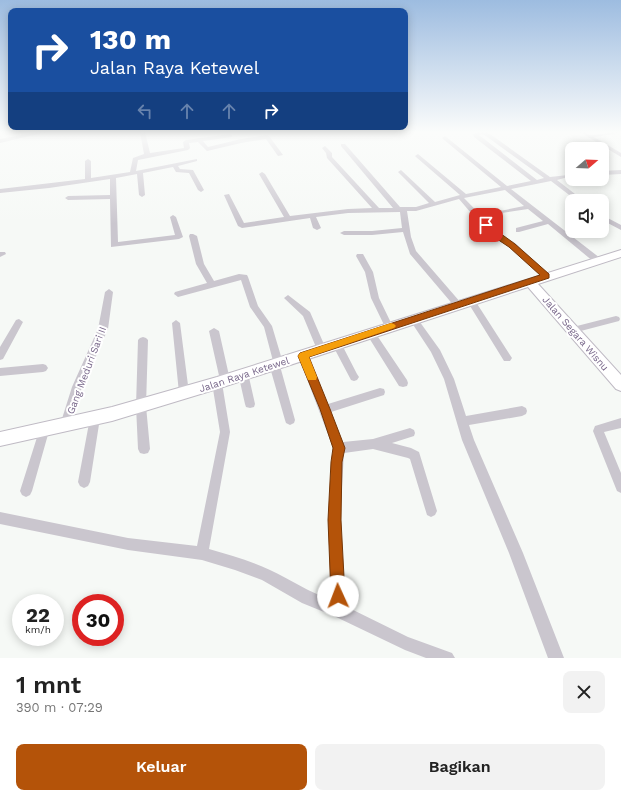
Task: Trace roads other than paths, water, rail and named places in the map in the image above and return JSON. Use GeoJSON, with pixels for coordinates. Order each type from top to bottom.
{"type":"FeatureCollection","features":[{"type":"Feature","properties":{"kind":"main road","name":"Jalan Raya Ketewel"},"geometry":{"type":"LineString","coordinates":[[0,439],[44,430],[141,406],[221,382],[243,373],[303,356],[371,334],[389,326],[414,320],[496,292],[621,253]]}},
{"type":"Feature","properties":{"kind":"main road","name":"Jalan Segara Wisnu"},"geometry":{"type":"LineString","coordinates":[[530,282],[573,330],[616,372],[621,385]]}},
{"type":"Feature","properties":{"kind":"street"},"geometry":{"type":"LineString","coordinates":[[88,163],[88,180]]}},
{"type":"Feature","properties":{"kind":"street"},"geometry":{"type":"LineString","coordinates":[[133,173],[135,163]]}},
{"type":"Feature","properties":{"kind":"street"},"geometry":{"type":"LineString","coordinates":[[0,192],[113,177],[184,163]]}},
{"type":"Feature","properties":{"kind":"street"},"geometry":{"type":"LineString","coordinates":[[334,163],[376,209]]}},
{"type":"Feature","properties":{"kind":"street"},"geometry":{"type":"LineString","coordinates":[[359,163],[401,210],[407,237],[413,252],[464,303],[507,358]]}},
{"type":"Feature","properties":{"kind":"street"},"geometry":{"type":"LineString","coordinates":[[425,163],[463,197],[492,232],[512,245],[546,276]]}},
{"type":"Feature","properties":{"kind":"street"},"geometry":{"type":"LineString","coordinates":[[475,163],[597,260]]}},
{"type":"Feature","properties":{"kind":"street"},"geometry":{"type":"LineString","coordinates":[[511,163],[536,182]]}},
{"type":"Feature","properties":{"kind":"street"},"geometry":{"type":"LineString","coordinates":[[527,163],[571,194]]}},
{"type":"Feature","properties":{"kind":"street"},"geometry":{"type":"LineString","coordinates":[[175,165],[180,171],[192,171],[201,190]]}},
{"type":"Feature","properties":{"kind":"street"},"geometry":{"type":"LineString","coordinates":[[140,172],[142,195]]}},
{"type":"Feature","properties":{"kind":"street"},"geometry":{"type":"LineString","coordinates":[[401,172],[434,204]]}},
{"type":"Feature","properties":{"kind":"street"},"geometry":{"type":"LineString","coordinates":[[609,173],[621,172]]}},
{"type":"Feature","properties":{"kind":"street"},"geometry":{"type":"LineString","coordinates":[[262,174],[288,218]]}},
{"type":"Feature","properties":{"kind":"street"},"geometry":{"type":"LineString","coordinates":[[227,195],[242,226],[288,218],[376,209],[401,210],[565,176]]}},
{"type":"Feature","properties":{"kind":"street"},"geometry":{"type":"LineString","coordinates":[[113,177],[113,242],[115,246],[179,236],[173,217]]}},
{"type":"Feature","properties":{"kind":"street"},"geometry":{"type":"LineString","coordinates":[[68,198],[113,197]]}},
{"type":"Feature","properties":{"kind":"street"},"geometry":{"type":"LineString","coordinates":[[497,213],[529,207]]}},
{"type":"Feature","properties":{"kind":"street"},"geometry":{"type":"LineString","coordinates":[[312,216],[317,228]]}},
{"type":"Feature","properties":{"kind":"street"},"geometry":{"type":"LineString","coordinates":[[609,221],[621,228]]}},
{"type":"Feature","properties":{"kind":"street"},"geometry":{"type":"LineString","coordinates":[[519,230],[550,222]]}},
{"type":"Feature","properties":{"kind":"street"},"geometry":{"type":"LineString","coordinates":[[344,233],[372,233],[406,230]]}},
{"type":"Feature","properties":{"kind":"street"},"geometry":{"type":"LineString","coordinates":[[193,236],[200,264],[212,285]]}},
{"type":"Feature","properties":{"kind":"street"},"geometry":{"type":"LineString","coordinates":[[360,256],[369,272],[375,298],[389,326]]}},
{"type":"Feature","properties":{"kind":"street"},"geometry":{"type":"LineString","coordinates":[[178,294],[239,277],[245,278],[254,307],[268,326],[290,420]]}},
{"type":"Feature","properties":{"kind":"street","name":"Gang Meduri Sari II"},"geometry":{"type":"LineString","coordinates":[[65,425],[77,387],[103,329],[109,292]]}},
{"type":"Feature","properties":{"kind":"street"},"geometry":{"type":"LineString","coordinates":[[288,298],[307,314],[321,349]]}},
{"type":"Feature","properties":{"kind":"street"},"geometry":{"type":"LineString","coordinates":[[573,330],[616,318]]}},
{"type":"Feature","properties":{"kind":"street"},"geometry":{"type":"LineString","coordinates":[[414,320],[435,350],[449,379],[468,440],[516,553],[556,658]]}},
{"type":"Feature","properties":{"kind":"street"},"geometry":{"type":"LineString","coordinates":[[0,356],[19,322]]}},
{"type":"Feature","properties":{"kind":"street"},"geometry":{"type":"LineString","coordinates":[[176,323],[184,393]]}},
{"type":"Feature","properties":{"kind":"street"},"geometry":{"type":"LineString","coordinates":[[202,553],[225,432],[221,382],[214,331]]}},
{"type":"Feature","properties":{"kind":"street"},"geometry":{"type":"LineString","coordinates":[[371,334],[403,383]]}},
{"type":"Feature","properties":{"kind":"street"},"geometry":{"type":"LineString","coordinates":[[143,340],[141,406],[144,449]]}},
{"type":"Feature","properties":{"kind":"street"},"geometry":{"type":"LineString","coordinates":[[338,344],[354,377]]}},
{"type":"Feature","properties":{"kind":"street"},"geometry":{"type":"LineString","coordinates":[[303,356],[339,448],[334,520],[338,610]]}},
{"type":"Feature","properties":{"kind":"street"},"geometry":{"type":"LineString","coordinates":[[0,372],[43,368]]}},
{"type":"Feature","properties":{"kind":"street"},"geometry":{"type":"LineString","coordinates":[[243,373],[250,404]]}},
{"type":"Feature","properties":{"kind":"street"},"geometry":{"type":"LineString","coordinates":[[325,409],[380,392]]}},
{"type":"Feature","properties":{"kind":"street"},"geometry":{"type":"LineString","coordinates":[[462,421],[522,411]]}},
{"type":"Feature","properties":{"kind":"street"},"geometry":{"type":"LineString","coordinates":[[84,482],[95,418]]}},
{"type":"Feature","properties":{"kind":"street"},"geometry":{"type":"LineString","coordinates":[[621,423],[599,429],[598,431],[621,487]]}},
{"type":"Feature","properties":{"kind":"street"},"geometry":{"type":"LineString","coordinates":[[26,491],[44,430]]}},
{"type":"Feature","properties":{"kind":"street"},"geometry":{"type":"LineString","coordinates":[[339,448],[373,444],[410,433]]}},
{"type":"Feature","properties":{"kind":"street"},"geometry":{"type":"LineString","coordinates":[[373,444],[411,453],[415,456],[431,511]]}},
{"type":"Feature","properties":{"kind":"street"},"geometry":{"type":"LineString","coordinates":[[0,518],[128,544],[202,553],[249,568],[285,585],[307,598],[338,610],[405,643],[447,658]]}}]}
